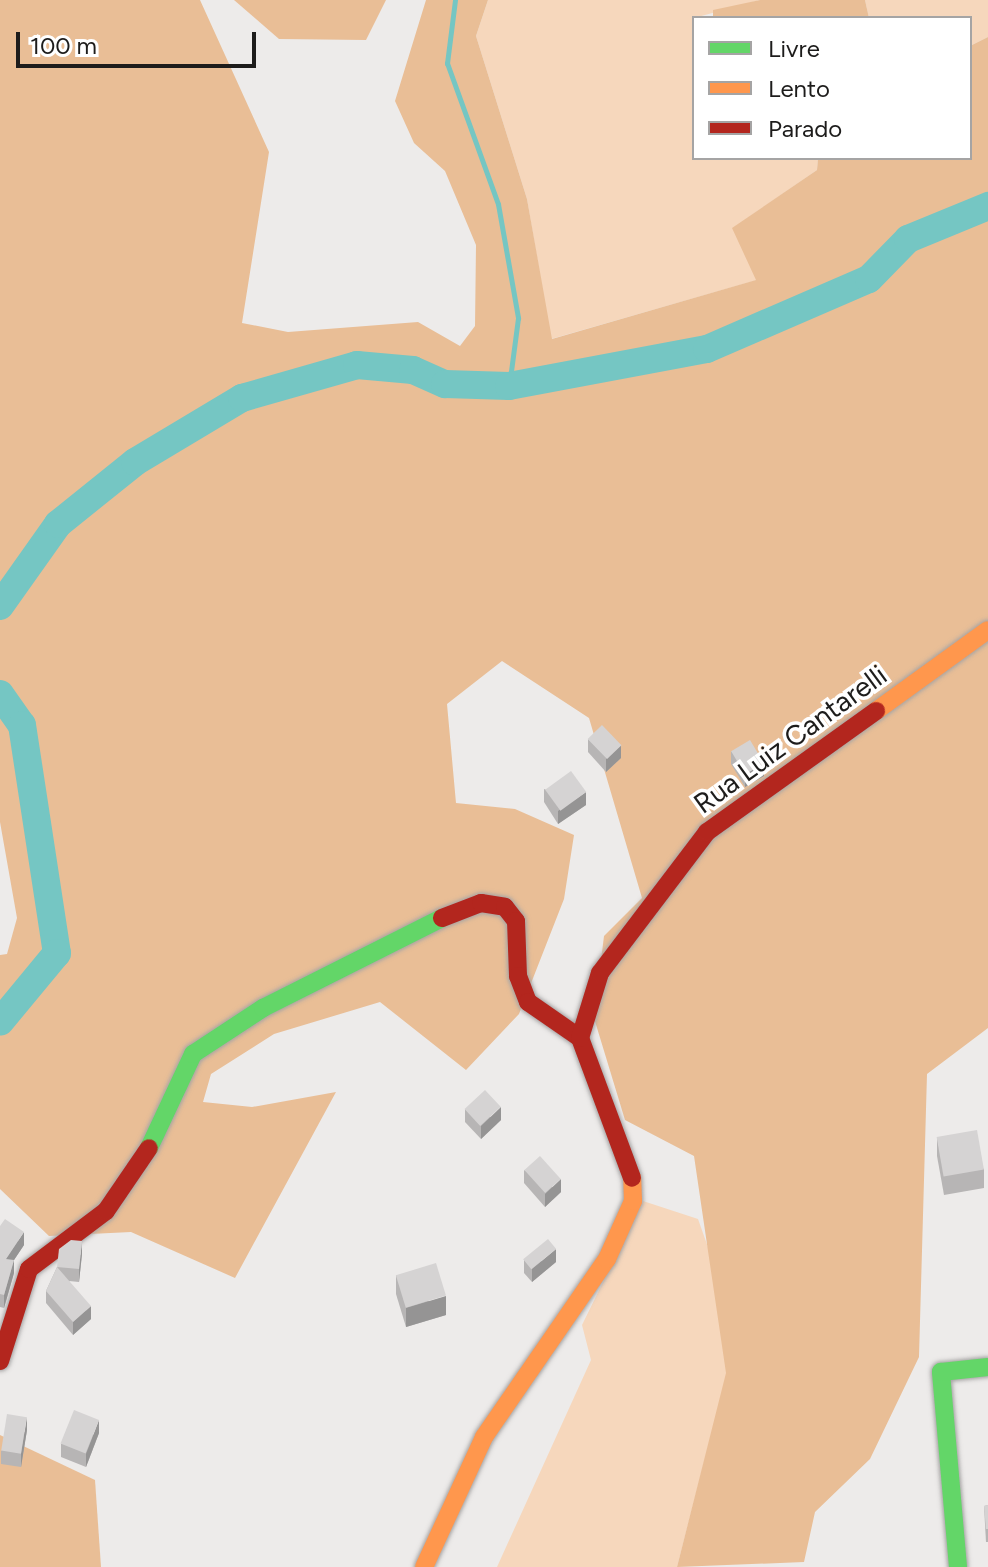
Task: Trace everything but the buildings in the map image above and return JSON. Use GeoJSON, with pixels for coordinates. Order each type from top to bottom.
{"type":"FeatureCollection","features":[{"type":"Feature","properties":{"kind":"street","name":"Rua Luiz Cantarelli"},"geometry":{"type":"LineString","coordinates":[[580,1038],[600,973],[657,888],[707,832],[988,630]]}},
{"type":"Feature","properties":{"kind":"street"},"geometry":{"type":"LineString","coordinates":[[0,1361],[29,1269],[106,1211],[138,1171],[193,1054],[263,1008],[481,903],[505,907],[516,921],[518,976],[528,1002],[580,1038],[631,1163],[633,1201],[607,1259],[484,1437],[424,1567]]}},
{"type":"Feature","properties":{"kind":"street"},"geometry":{"type":"LineString","coordinates":[[958,1567],[941,1372],[988,1367]]}},
{"type":"Feature","properties":{"kind":"shaded area"},"geometry":{"type":"Polygon","coordinates":[[[0,0],[200,0],[269,152],[242,323],[288,332],[418,322],[460,346],[475,326],[476,245],[445,171],[414,143],[395,101],[426,0],[488,0],[476,36],[527,199],[552,339],[756,280],[732,228],[817,170],[818,160],[972,160],[972,45],[988,37],[988,1028],[927,1074],[919,1357],[870,1459],[815,1512],[804,1562],[677,1567],[726,1373],[694,1156],[625,1120],[594,1018],[604,936],[642,898],[589,718],[502,661],[447,704],[456,803],[515,809],[574,835],[564,899],[519,1014],[466,1070],[380,1002],[274,1034],[211,1074],[203,1102],[252,1107],[336,1092],[235,1278],[131,1232],[49,1236],[0,1189],[0,955],[7,954],[17,918],[0,822],[0,0]]]}},
{"type":"Feature","properties":{"kind":"shaded area"},"geometry":{"type":"Polygon","coordinates":[[[234,0],[386,0],[366,40],[279,39],[234,0]]]}},
{"type":"Feature","properties":{"kind":"shaded area"},"geometry":{"type":"Polygon","coordinates":[[[488,0],[760,0],[692,16],[692,160],[818,160],[817,170],[733,228],[757,280],[551,339],[527,199],[476,36],[488,0]]]}},
{"type":"Feature","properties":{"kind":"shaded area"},"geometry":{"type":"Polygon","coordinates":[[[760,0],[865,0],[869,16],[713,16],[713,10],[760,0]]]}},
{"type":"Feature","properties":{"kind":"shaded area"},"geometry":{"type":"Polygon","coordinates":[[[865,0],[988,0],[988,37],[972,45],[972,16],[869,16],[865,0]]]}},
{"type":"Feature","properties":{"kind":"shaded area"},"geometry":{"type":"Polygon","coordinates":[[[643,1201],[698,1219],[715,1267],[727,1373],[677,1567],[497,1567],[591,1360],[582,1325],[643,1201]]]}},
{"type":"Feature","properties":{"kind":"shaded area"},"geometry":{"type":"Polygon","coordinates":[[[0,1435],[95,1480],[101,1567],[0,1567],[0,1435]]]}},
{"type":"Feature","properties":{"kind":"waterway"},"geometry":{"type":"LineString","coordinates":[[455,0],[447,63],[498,204],[518,318],[509,386]]}},
{"type":"Feature","properties":{"kind":"waterway"},"geometry":{"type":"LineString","coordinates":[[0,606],[58,524],[135,462],[242,398],[357,365],[413,370],[445,384],[509,386],[707,349],[869,279],[908,239],[988,206]]}},
{"type":"Feature","properties":{"kind":"waterway"},"geometry":{"type":"LineString","coordinates":[[0,694],[22,725],[57,953],[0,1022]]}},
{"type":"Feature","properties":{"kind":"traffic: fast"},"geometry":{"type":"LineString","coordinates":[[149,1148],[193,1054],[263,1008],[442,918]]}},
{"type":"Feature","properties":{"kind":"traffic: fast"},"geometry":{"type":"LineString","coordinates":[[958,1567],[941,1372],[988,1367]]}},
{"type":"Feature","properties":{"kind":"traffic: slow"},"geometry":{"type":"LineString","coordinates":[[876,711],[988,630]]}},
{"type":"Feature","properties":{"kind":"traffic: slow"},"geometry":{"type":"LineString","coordinates":[[424,1567],[484,1437],[607,1259],[633,1201],[632,1178]]}},
{"type":"Feature","properties":{"kind":"traffic: jam"},"geometry":{"type":"LineString","coordinates":[[580,1038],[600,973],[707,832],[876,711]]}},
{"type":"Feature","properties":{"kind":"traffic: jam"},"geometry":{"type":"LineString","coordinates":[[442,918],[481,903],[505,907],[516,921],[518,976],[528,1002],[580,1038],[632,1178]]}},
{"type":"Feature","properties":{"kind":"traffic: jam"},"geometry":{"type":"LineString","coordinates":[[0,1361],[29,1269],[106,1211],[149,1148]]}}]}
